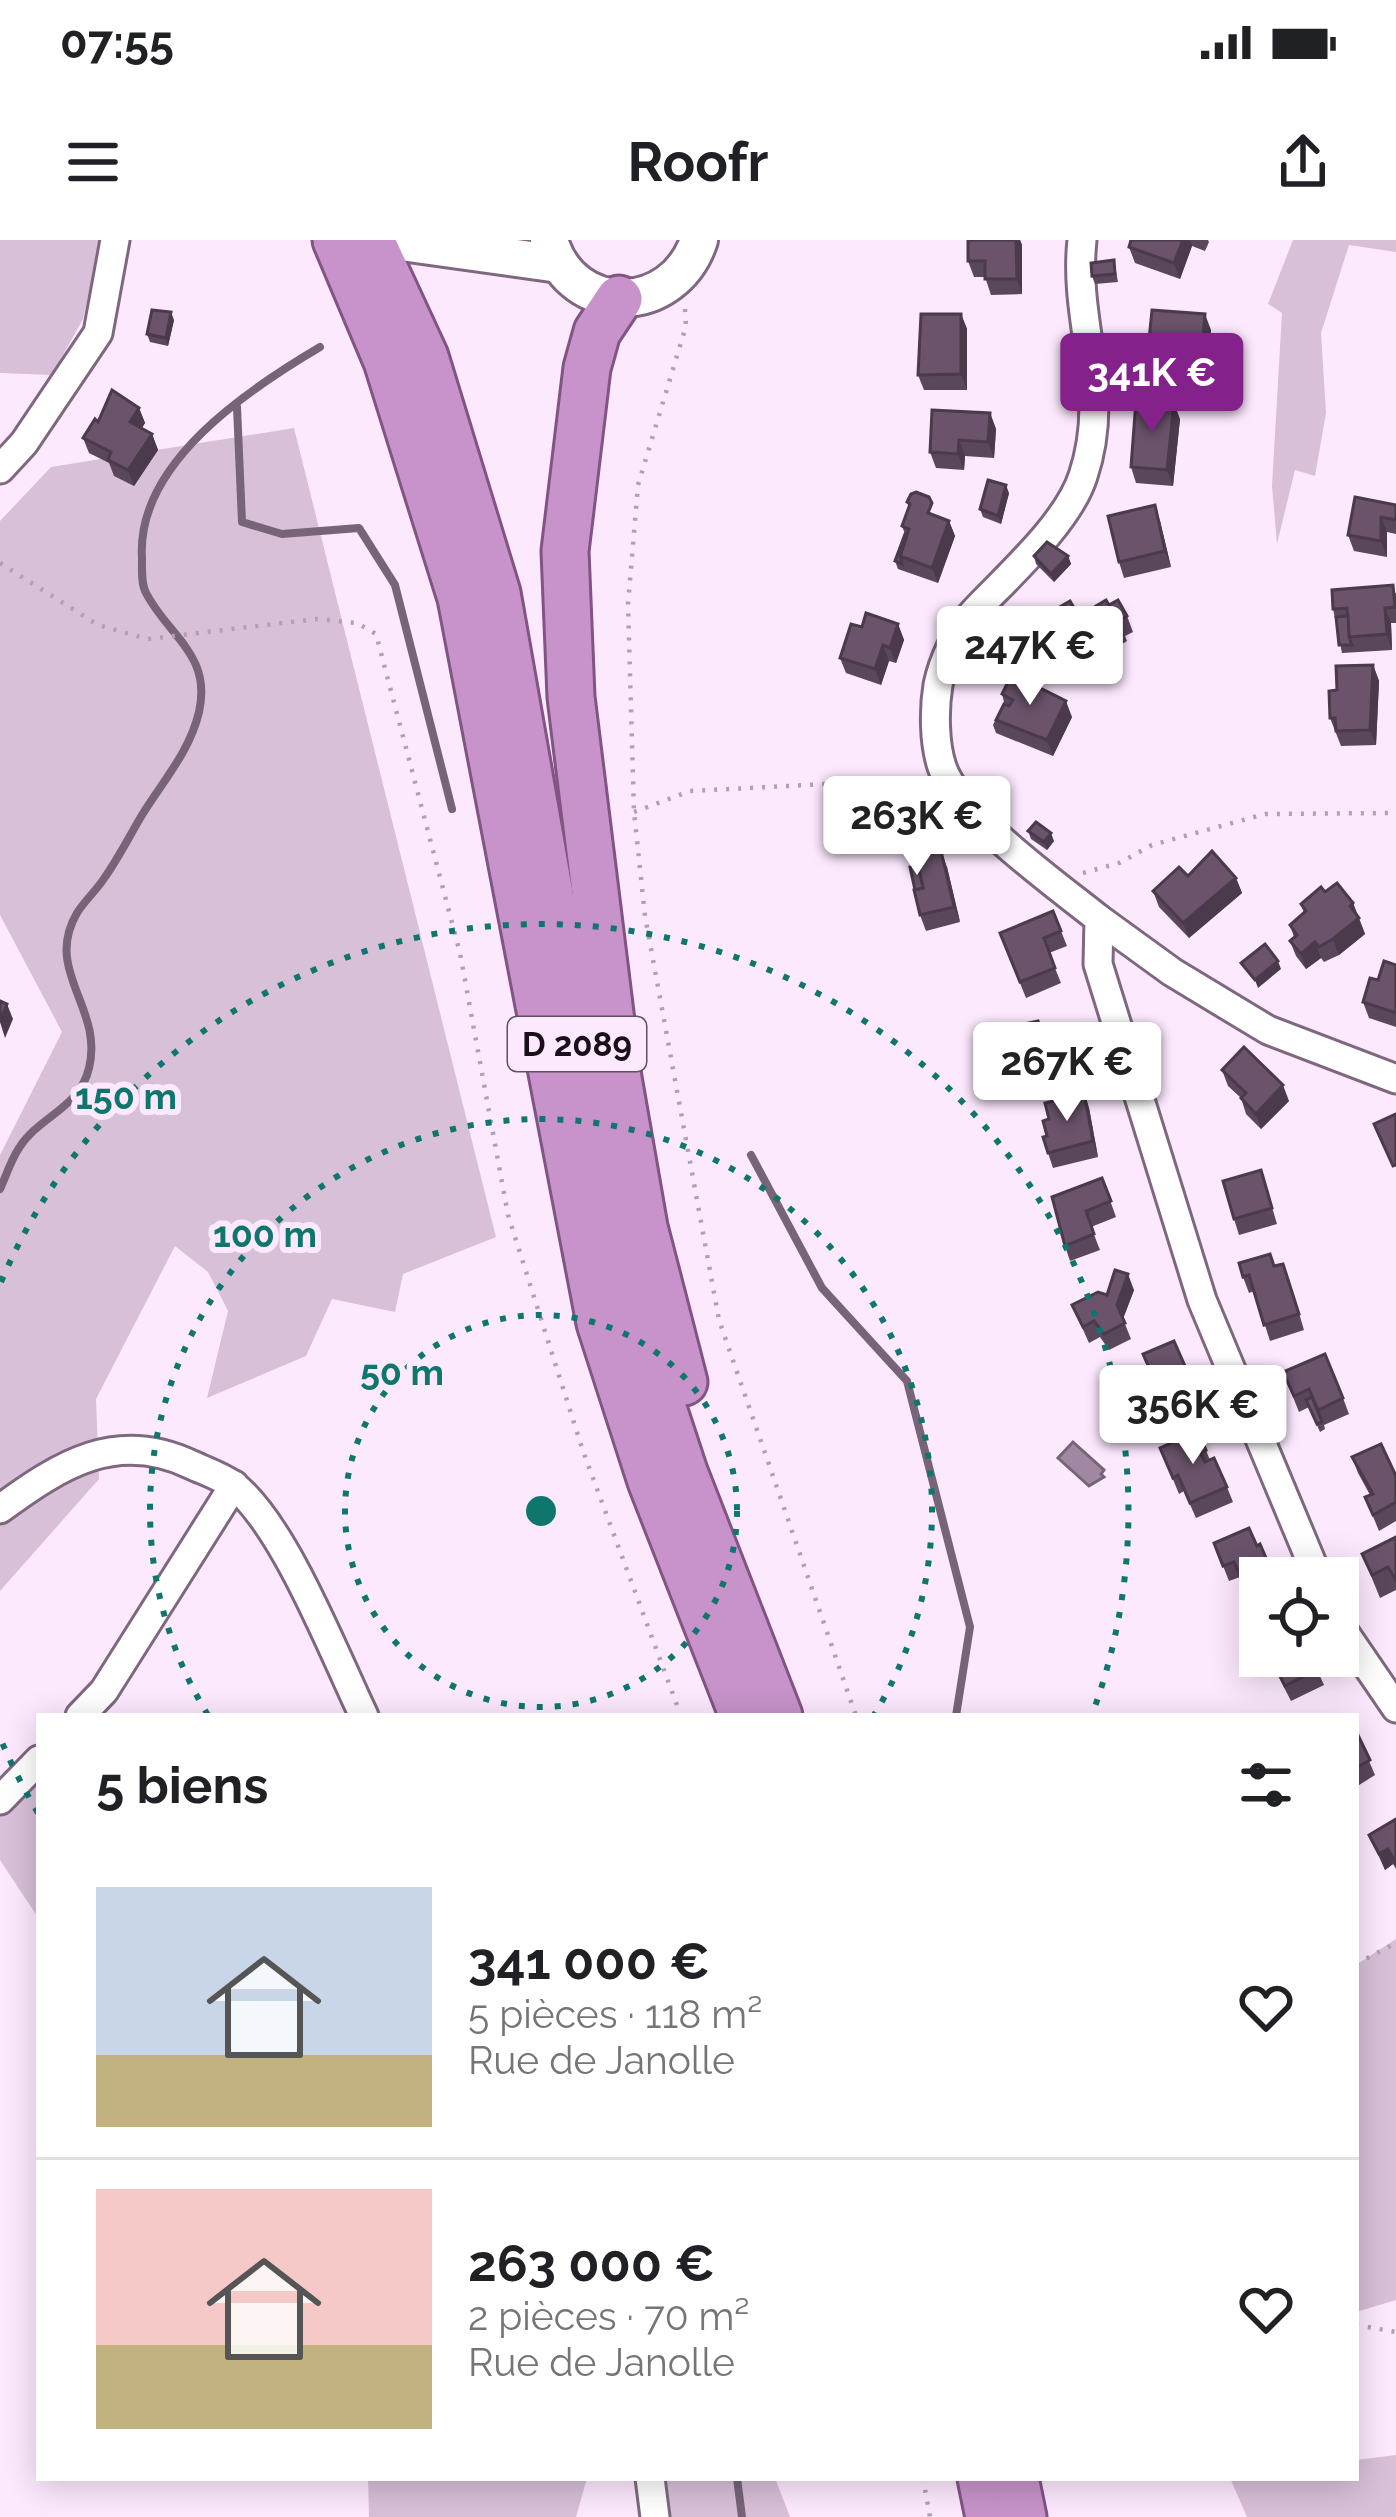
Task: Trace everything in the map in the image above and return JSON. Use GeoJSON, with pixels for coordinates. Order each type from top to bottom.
{"type":"FeatureCollection","features":[{"type":"Feature","properties":{"kind":"highway","name":"D 2089"},"geometry":{"type":"LineString","coordinates":[[336,240],[387,361],[461,598],[600,1323],[651,1481],[742,1713]]}},
{"type":"Feature","properties":{"kind":"highway","name":"D 2089"},"geometry":{"type":"LineString","coordinates":[[402,241],[425,357],[497,593],[573,1024],[633,1317],[684,1472],[778,1713]]}},
{"type":"Feature","properties":{"kind":"highway"},"geometry":{"type":"LineString","coordinates":[[620,299],[597,332],[586,368],[565,551],[571,697],[619,1078],[644,1227],[682,1376],[770,1633],[791,1713]]}},
{"type":"Feature","properties":{"kind":"highway"},"geometry":{"type":"LineString","coordinates":[[982,2481],[989,2517]]}},
{"type":"Feature","properties":{"kind":"highway"},"geometry":{"type":"LineString","coordinates":[[1016,2481],[1023,2517]]}},
{"type":"Feature","properties":{"kind":"street"},"geometry":{"type":"LineString","coordinates":[[0,469],[24,443],[98,333],[115,240]]}},
{"type":"Feature","properties":{"kind":"street"},"geometry":{"type":"LineString","coordinates":[[402,241],[554,252],[575,282],[596,294],[620,299],[664,288],[682,274],[699,240]]}},
{"type":"Feature","properties":{"kind":"street"},"geometry":{"type":"LineString","coordinates":[[1082,240],[1084,313],[1096,388],[1093,440],[1081,482],[1038,545],[969,618],[941,669],[935,701],[942,768],[961,799],[1055,883],[1172,971],[1268,1030],[1396,1079]]}},
{"type":"Feature","properties":{"kind":"street"},"geometry":{"type":"LineString","coordinates":[[1099,919],[1098,964],[1202,1300],[1309,1557]]}},
{"type":"Feature","properties":{"kind":"street"},"geometry":{"type":"LineString","coordinates":[[0,1509],[64,1466],[124,1450],[163,1451],[234,1485],[272,1532],[297,1575],[363,1713]]}},
{"type":"Feature","properties":{"kind":"street"},"geometry":{"type":"LineString","coordinates":[[83,1713],[104,1691],[234,1485]]}},
{"type":"Feature","properties":{"kind":"street"},"geometry":{"type":"LineString","coordinates":[[1359,1654],[1396,1708]]}},
{"type":"Feature","properties":{"kind":"street"},"geometry":{"type":"LineString","coordinates":[[0,1799],[36,1763]]}},
{"type":"Feature","properties":{"kind":"street"},"geometry":{"type":"LineString","coordinates":[[650,2481],[655,2517]]}},
{"type":"Feature","properties":{"kind":"path"},"geometry":{"type":"LineString","coordinates":[[682,274],[686,326],[650,437],[636,508],[628,604],[634,812],[645,916],[719,1320],[855,1713]]}},
{"type":"Feature","properties":{"kind":"path"},"geometry":{"type":"LineString","coordinates":[[0,563],[98,625],[148,638],[316,619],[357,623],[376,634],[460,953],[508,1215],[584,1451],[680,1713]]}},
{"type":"Feature","properties":{"kind":"path"},"geometry":{"type":"LineString","coordinates":[[634,812],[690,791],[827,784],[919,798],[961,799]]}},
{"type":"Feature","properties":{"kind":"path"},"geometry":{"type":"LineString","coordinates":[[1055,883],[1119,863],[1152,845],[1265,814],[1396,813]]}},
{"type":"Feature","properties":{"kind":"path"},"geometry":{"type":"LineString","coordinates":[[1359,1962],[1396,1942]]}},
{"type":"Feature","properties":{"kind":"path"},"geometry":{"type":"LineString","coordinates":[[1359,2326],[1396,2332]]}},
{"type":"Feature","properties":{"kind":"path"},"geometry":{"type":"LineString","coordinates":[[924,2481],[930,2517]]}},
{"type":"Feature","properties":{"kind":"shaded area"},"geometry":{"type":"Polygon","coordinates":[[[0,240],[101,240],[83,319],[52,375],[0,373],[0,240]]]}},
{"type":"Feature","properties":{"kind":"shaded area"},"geometry":{"type":"Polygon","coordinates":[[[1293,240],[1396,240],[1396,252],[1349,245],[1321,333],[1326,413],[1315,476],[1295,470],[1277,544],[1272,486],[1282,313],[1268,304],[1293,240]]]}},
{"type":"Feature","properties":{"kind":"shaded area"},"geometry":{"type":"Polygon","coordinates":[[[294,428],[496,1237],[403,1274],[395,1312],[332,1299],[306,1356],[207,1398],[228,1311],[208,1272],[175,1246],[96,1399],[99,1479],[0,1591],[0,1155],[62,1032],[0,915],[0,521],[51,467],[294,428]]]}},
{"type":"Feature","properties":{"kind":"shaded area"},"geometry":{"type":"Polygon","coordinates":[[[1073,1442],[1104,1470],[1104,1477],[1089,1486],[1058,1458],[1073,1442]]]}},
{"type":"Feature","properties":{"kind":"shaded area"},"geometry":{"type":"Polygon","coordinates":[[[36,1779],[36,1914],[0,1860],[0,1812],[36,1779]]]}},
{"type":"Feature","properties":{"kind":"shaded area"},"geometry":{"type":"Polygon","coordinates":[[[1396,1939],[1396,2300],[1359,2311],[1359,1963],[1396,1939]]]}},
{"type":"Feature","properties":{"kind":"shaded area"},"geometry":{"type":"Polygon","coordinates":[[[1396,2455],[1396,2517],[1247,2517],[1231,2481],[1359,2481],[1359,2460],[1396,2455]]]}},
{"type":"Feature","properties":{"kind":"shaded area"},"geometry":{"type":"Polygon","coordinates":[[[368,2481],[586,2481],[576,2517],[369,2517],[368,2481]]]}},
{"type":"Feature","properties":{"kind":"shaded area"},"geometry":{"type":"Polygon","coordinates":[[[647,2481],[776,2481],[790,2517],[647,2517],[647,2481]]]}},
{"type":"Feature","properties":{"kind":"building"},"geometry":{"type":"Polygon","coordinates":[[[968,240],[1016,240],[1017,279],[985,279],[985,261],[968,261],[968,240]]]}},
{"type":"Feature","properties":{"kind":"building"},"geometry":{"type":"Polygon","coordinates":[[[1131,240],[1183,240],[1174,263],[1129,247],[1131,240]]]}},
{"type":"Feature","properties":{"kind":"building"},"geometry":{"type":"Polygon","coordinates":[[[1114,260],[1115,274],[1092,276],[1091,263],[1114,260]]]}},
{"type":"Feature","properties":{"kind":"building"},"geometry":{"type":"Polygon","coordinates":[[[152,310],[171,312],[166,338],[147,334],[152,310]]]}},
{"type":"Feature","properties":{"kind":"building"},"geometry":{"type":"Polygon","coordinates":[[[1152,310],[1205,314],[1200,375],[1169,373],[1172,342],[1149,340],[1152,310]]]}},
{"type":"Feature","properties":{"kind":"building"},"geometry":{"type":"Polygon","coordinates":[[[921,314],[961,314],[961,374],[918,375],[921,314]]]}},
{"type":"Feature","properties":{"kind":"building"},"geometry":{"type":"Polygon","coordinates":[[[112,390],[139,408],[130,422],[152,434],[128,470],[108,460],[111,452],[83,438],[95,419],[98,422],[112,390]]]}},
{"type":"Feature","properties":{"kind":"building"},"geometry":{"type":"Polygon","coordinates":[[[1136,400],[1174,403],[1167,470],[1131,467],[1136,400]]]}},
{"type":"Feature","properties":{"kind":"building"},"geometry":{"type":"Polygon","coordinates":[[[932,410],[990,413],[988,442],[959,440],[958,454],[930,452],[932,410]]]}},
{"type":"Feature","properties":{"kind":"building"},"geometry":{"type":"Polygon","coordinates":[[[988,480],[1006,485],[998,516],[980,509],[988,480]]]}},
{"type":"Feature","properties":{"kind":"building"},"geometry":{"type":"Polygon","coordinates":[[[916,492],[929,497],[928,513],[949,521],[932,568],[900,556],[909,529],[902,526],[907,502],[916,492]]]}},
{"type":"Feature","properties":{"kind":"building"},"geometry":{"type":"Polygon","coordinates":[[[1355,497],[1396,505],[1396,520],[1381,517],[1381,541],[1348,535],[1355,497]]]}},
{"type":"Feature","properties":{"kind":"building"},"geometry":{"type":"Polygon","coordinates":[[[1155,505],[1165,551],[1119,562],[1108,516],[1155,505]]]}},
{"type":"Feature","properties":{"kind":"building"},"geometry":{"type":"Polygon","coordinates":[[[905,534],[900,556],[902,564],[895,561],[905,534]]]}},
{"type":"Feature","properties":{"kind":"building"},"geometry":{"type":"Polygon","coordinates":[[[1047,542],[1068,556],[1051,574],[1034,556],[1047,542]]]}},
{"type":"Feature","properties":{"kind":"building"},"geometry":{"type":"Polygon","coordinates":[[[1393,585],[1395,607],[1385,608],[1387,634],[1349,637],[1347,608],[1333,609],[1332,590],[1393,585]]]}},
{"type":"Feature","properties":{"kind":"building"},"geometry":{"type":"Polygon","coordinates":[[[1106,600],[1109,605],[1118,600],[1127,616],[1119,621],[1121,625],[1083,648],[1079,642],[1065,651],[1044,616],[1070,601],[1079,616],[1106,600]]]}},
{"type":"Feature","properties":{"kind":"building"},"geometry":{"type":"Polygon","coordinates":[[[866,613],[898,624],[890,648],[883,645],[875,669],[840,658],[851,624],[862,627],[866,613]]]}},
{"type":"Feature","properties":{"kind":"building"},"geometry":{"type":"Polygon","coordinates":[[[1348,616],[1352,645],[1339,645],[1336,617],[1348,616]]]}},
{"type":"Feature","properties":{"kind":"building"},"geometry":{"type":"Polygon","coordinates":[[[1082,650],[1086,656],[1072,664],[1068,659],[1082,650]]]}},
{"type":"Feature","properties":{"kind":"building"},"geometry":{"type":"Polygon","coordinates":[[[1373,665],[1370,730],[1336,731],[1335,718],[1330,718],[1329,691],[1337,690],[1336,666],[1373,665]]]}},
{"type":"Feature","properties":{"kind":"building"},"geometry":{"type":"Polygon","coordinates":[[[1012,674],[1066,701],[1047,740],[996,720],[1004,704],[1009,706],[1013,700],[1002,694],[1012,674]]]}},
{"type":"Feature","properties":{"kind":"building"},"geometry":{"type":"Polygon","coordinates":[[[1036,822],[1051,833],[1044,842],[1028,831],[1036,822]]]}},
{"type":"Feature","properties":{"kind":"building"},"geometry":{"type":"Polygon","coordinates":[[[941,851],[954,907],[920,915],[914,890],[923,888],[916,857],[941,851]]]}},
{"type":"Feature","properties":{"kind":"building"},"geometry":{"type":"Polygon","coordinates":[[[1212,851],[1236,878],[1183,923],[1153,891],[1179,867],[1188,876],[1212,851]]]}},
{"type":"Feature","properties":{"kind":"building"},"geometry":{"type":"Polygon","coordinates":[[[918,865],[923,888],[915,890],[910,867],[918,865]]]}},
{"type":"Feature","properties":{"kind":"building"},"geometry":{"type":"Polygon","coordinates":[[[1337,883],[1359,918],[1333,939],[1319,947],[1315,942],[1301,954],[1290,941],[1297,935],[1290,925],[1306,911],[1301,904],[1321,887],[1325,892],[1337,883]]]}},
{"type":"Feature","properties":{"kind":"building"},"geometry":{"type":"Polygon","coordinates":[[[1053,911],[1061,931],[1044,938],[1055,968],[1020,982],[1000,933],[1053,911]]]}},
{"type":"Feature","properties":{"kind":"building"},"geometry":{"type":"Polygon","coordinates":[[[1265,944],[1278,961],[1255,980],[1241,963],[1265,944]]]}},
{"type":"Feature","properties":{"kind":"building"},"geometry":{"type":"Polygon","coordinates":[[[1384,961],[1396,965],[1396,1013],[1363,1002],[1370,978],[1378,980],[1384,961]]]}},
{"type":"Feature","properties":{"kind":"building"},"geometry":{"type":"Polygon","coordinates":[[[1038,1021],[1045,1071],[1008,1080],[1003,1060],[1013,1057],[1006,1028],[1038,1021]]]}},
{"type":"Feature","properties":{"kind":"building"},"geometry":{"type":"Polygon","coordinates":[[[1244,1047],[1283,1085],[1256,1114],[1241,1098],[1246,1093],[1222,1070],[1244,1047]]]}},
{"type":"Feature","properties":{"kind":"building"},"geometry":{"type":"Polygon","coordinates":[[[1084,1093],[1093,1141],[1048,1153],[1043,1137],[1047,1136],[1043,1121],[1049,1119],[1045,1103],[1084,1093]]]}},
{"type":"Feature","properties":{"kind":"building"},"geometry":{"type":"Polygon","coordinates":[[[1396,1114],[1396,1165],[1393,1166],[1374,1124],[1396,1114]]]}},
{"type":"Feature","properties":{"kind":"building"},"geometry":{"type":"Polygon","coordinates":[[[1261,1170],[1272,1208],[1234,1219],[1223,1181],[1261,1170]]]}},
{"type":"Feature","properties":{"kind":"building"},"geometry":{"type":"Polygon","coordinates":[[[1102,1178],[1111,1201],[1086,1211],[1094,1234],[1065,1246],[1052,1197],[1102,1178]]]}},
{"type":"Feature","properties":{"kind":"building"},"geometry":{"type":"Polygon","coordinates":[[[1270,1254],[1274,1266],[1283,1264],[1299,1314],[1264,1325],[1249,1275],[1243,1277],[1239,1263],[1270,1254]]]}},
{"type":"Feature","properties":{"kind":"building"},"geometry":{"type":"Polygon","coordinates":[[[1115,1270],[1128,1274],[1117,1305],[1125,1323],[1104,1334],[1094,1321],[1083,1327],[1072,1305],[1098,1292],[1107,1295],[1115,1270]]]}},
{"type":"Feature","properties":{"kind":"building"},"geometry":{"type":"Polygon","coordinates":[[[1174,1341],[1196,1391],[1165,1404],[1143,1354],[1174,1341]]]}},
{"type":"Feature","properties":{"kind":"building"},"geometry":{"type":"Polygon","coordinates":[[[1325,1354],[1343,1398],[1318,1410],[1309,1389],[1294,1396],[1283,1372],[1325,1354]]]}},
{"type":"Feature","properties":{"kind":"building"},"geometry":{"type":"Polygon","coordinates":[[[1312,1397],[1322,1422],[1317,1424],[1306,1400],[1312,1397]]]}},
{"type":"Feature","properties":{"kind":"building"},"geometry":{"type":"Polygon","coordinates":[[[1198,1431],[1206,1450],[1200,1452],[1205,1462],[1214,1458],[1227,1487],[1190,1503],[1160,1448],[1198,1431]]]}},
{"type":"Feature","properties":{"kind":"building"},"geometry":{"type":"Polygon","coordinates":[[[1381,1444],[1396,1476],[1396,1502],[1373,1515],[1365,1497],[1373,1494],[1352,1457],[1381,1444]]]}},
{"type":"Feature","properties":{"kind":"building"},"geometry":{"type":"Polygon","coordinates":[[[1249,1528],[1266,1557],[1239,1557],[1239,1573],[1234,1562],[1223,1566],[1214,1543],[1249,1528]]]}},
{"type":"Feature","properties":{"kind":"building"},"geometry":{"type":"Polygon","coordinates":[[[1396,1537],[1396,1580],[1388,1567],[1372,1575],[1362,1554],[1396,1537]]]}},
{"type":"Feature","properties":{"kind":"building"},"geometry":{"type":"Polygon","coordinates":[[[1280,1677],[1302,1677],[1285,1686],[1280,1677]]]}},
{"type":"Feature","properties":{"kind":"building"},"geometry":{"type":"Polygon","coordinates":[[[1359,1737],[1370,1760],[1359,1766],[1359,1737]]]}},
{"type":"Feature","properties":{"kind":"building"},"geometry":{"type":"Polygon","coordinates":[[[1396,1819],[1396,1864],[1388,1849],[1379,1854],[1369,1835],[1396,1819]]]}},
{"type":"Feature","properties":{"kind":"waterway"},"geometry":{"type":"LineString","coordinates":[[0,1189],[27,1137],[84,1082],[89,1068],[89,1027],[70,972],[68,934],[77,913],[183,753],[199,712],[201,692],[194,660],[143,585],[145,523],[157,491],[177,461],[231,407],[320,347]]}},
{"type":"Feature","properties":{"kind":"waterway"},"geometry":{"type":"LineString","coordinates":[[237,407],[242,522],[282,534],[359,528],[395,585],[452,809]]}},
{"type":"Feature","properties":{"kind":"waterway"},"geometry":{"type":"LineString","coordinates":[[751,1155],[822,1288],[907,1381],[970,1627],[956,1713]]}},
{"type":"Feature","properties":{"kind":"waterway"},"geometry":{"type":"LineString","coordinates":[[737,2481],[742,2517]]}}]}
